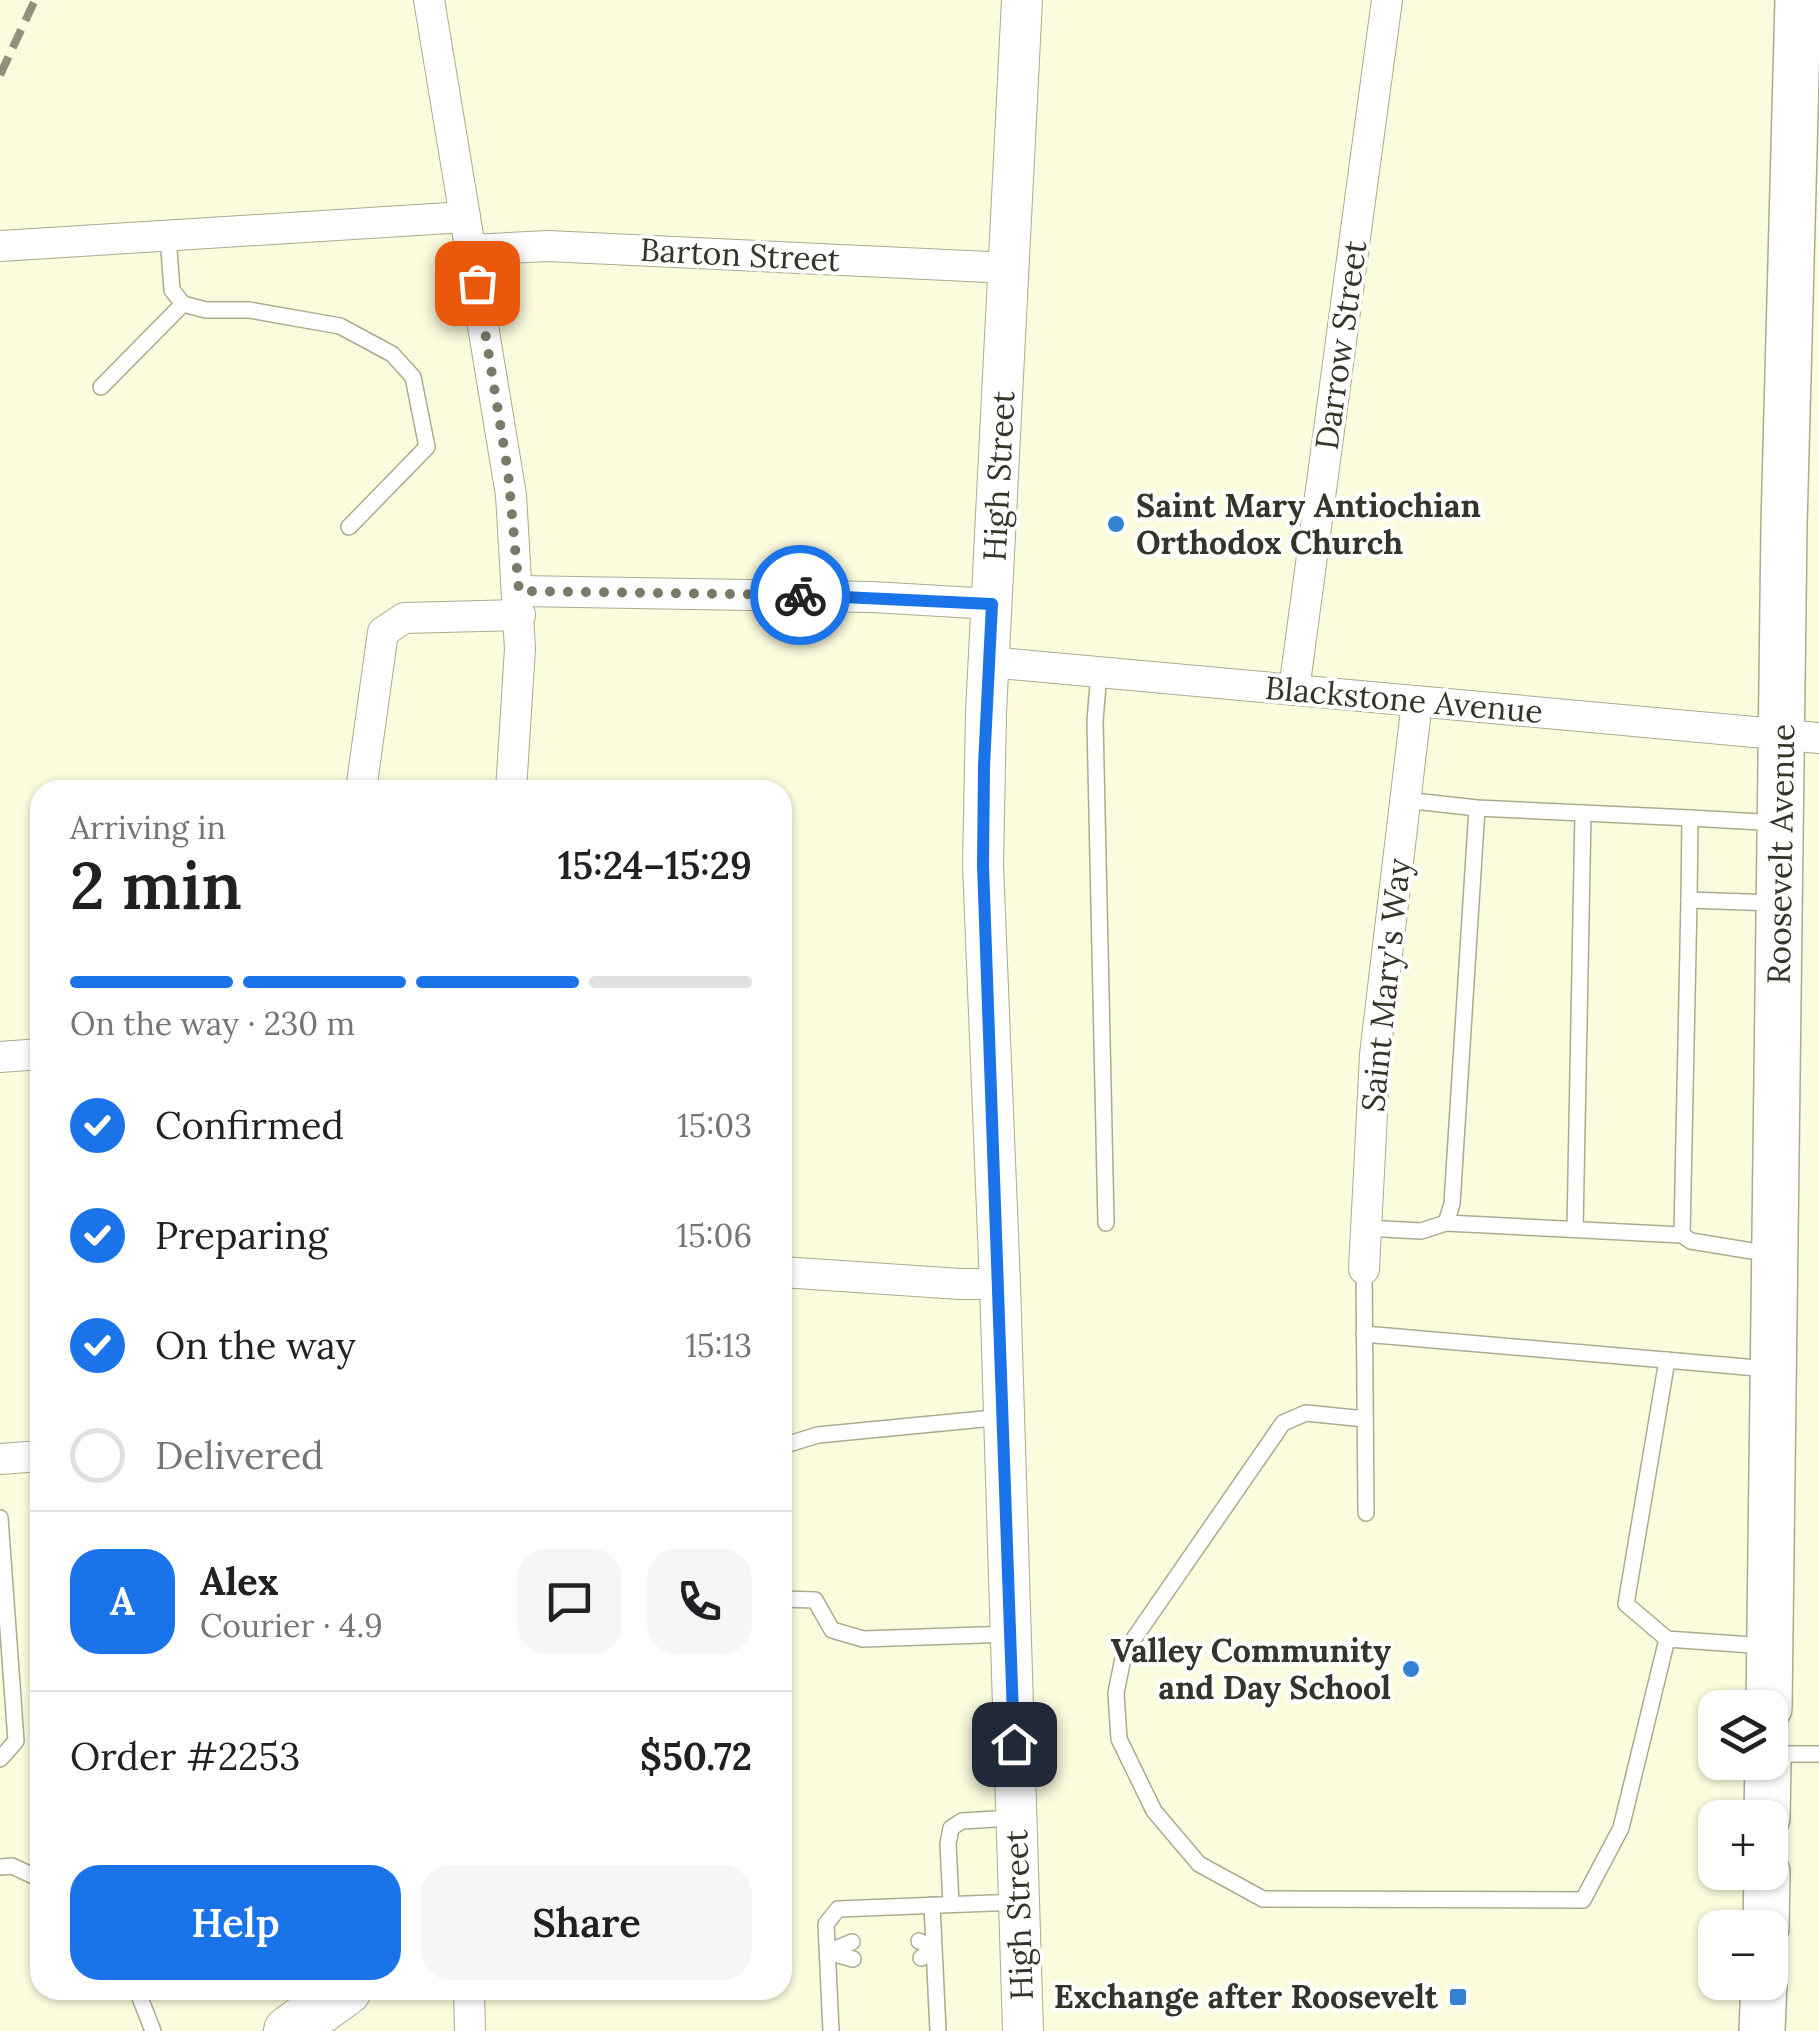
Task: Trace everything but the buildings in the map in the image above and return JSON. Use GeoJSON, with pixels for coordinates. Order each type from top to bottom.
{"type":"FeatureCollection","features":[{"type":"Feature","properties":{"kind":"main road","name":"Roosevelt Avenue"},"geometry":{"type":"LineString","coordinates":[[1769,1690],[1782,823],[1801,736],[1784,525],[1798,0]]}},
{"type":"Feature","properties":{"kind":"main road"},"geometry":{"type":"LineString","coordinates":[[289,2031],[332,2000]]}},
{"type":"Feature","properties":{"kind":"main road"},"geometry":{"type":"LineString","coordinates":[[1762,2031],[1763,2000]]}},
{"type":"Feature","properties":{"kind":"street"},"geometry":{"type":"LineString","coordinates":[[429,0],[507,464],[519,603],[519,690],[512,780]]}},
{"type":"Feature","properties":{"kind":"street","name":"High Street"},"geometry":{"type":"LineString","coordinates":[[1022,0],[989,662],[983,882],[1000,1284],[1023,2031]]}},
{"type":"Feature","properties":{"kind":"street","name":"Darrow Street"},"geometry":{"type":"LineString","coordinates":[[1294,690],[1388,0]]}},
{"type":"Feature","properties":{"kind":"street"},"geometry":{"type":"LineString","coordinates":[[0,246],[465,217]]}},
{"type":"Feature","properties":{"kind":"street","name":"Barton Street"},"geometry":{"type":"LineString","coordinates":[[471,250],[548,246],[1010,268]]}},
{"type":"Feature","properties":{"kind":"street"},"geometry":{"type":"LineString","coordinates":[[362,780],[383,632],[404,618],[519,603],[872,596],[992,604]]}},
{"type":"Feature","properties":{"kind":"street","name":"Blackstone Avenue"},"geometry":{"type":"LineString","coordinates":[[989,662],[1801,736]]}},
{"type":"Feature","properties":{"kind":"street","name":"Saint Mary's Way"},"geometry":{"type":"LineString","coordinates":[[1364,1269],[1375,1055],[1417,702]]}},
{"type":"Feature","properties":{"kind":"street"},"geometry":{"type":"LineString","coordinates":[[0,1057],[30,1055]]}},
{"type":"Feature","properties":{"kind":"street"},"geometry":{"type":"LineString","coordinates":[[792,1273],[1000,1284]]}},
{"type":"Feature","properties":{"kind":"street"},"geometry":{"type":"LineString","coordinates":[[0,1458],[30,1456]]}},
{"type":"Feature","properties":{"kind":"street"},"geometry":{"type":"LineString","coordinates":[[469,2000],[470,2031]]}},
{"type":"Feature","properties":{"kind":"lane"},"geometry":{"type":"LineString","coordinates":[[168,236],[172,290],[183,304],[206,310],[249,310],[340,326],[392,354],[413,377],[427,446],[349,527]]}},
{"type":"Feature","properties":{"kind":"lane"},"geometry":{"type":"LineString","coordinates":[[101,388],[183,304]]}},
{"type":"Feature","properties":{"kind":"lane"},"geometry":{"type":"LineString","coordinates":[[1099,672],[1096,740],[1106,1222]]}},
{"type":"Feature","properties":{"kind":"lane"},"geometry":{"type":"LineString","coordinates":[[1405,800],[1476,808],[1782,823]]}},
{"type":"Feature","properties":{"kind":"lane"},"geometry":{"type":"LineString","coordinates":[[1446,1222],[1452,1204],[1476,808]]}},
{"type":"Feature","properties":{"kind":"lane"},"geometry":{"type":"LineString","coordinates":[[1574,1229],[1583,813]]}},
{"type":"Feature","properties":{"kind":"lane"},"geometry":{"type":"LineString","coordinates":[[1682,1235],[1690,818]]}},
{"type":"Feature","properties":{"kind":"lane"},"geometry":{"type":"LineString","coordinates":[[1689,900],[1781,904]]}},
{"type":"Feature","properties":{"kind":"lane"},"geometry":{"type":"LineString","coordinates":[[1366,1228],[1421,1231],[1446,1222],[1682,1235],[1691,1241],[1776,1255]]}},
{"type":"Feature","properties":{"kind":"lane"},"geometry":{"type":"LineString","coordinates":[[1364,1269],[1366,1513]]}},
{"type":"Feature","properties":{"kind":"lane"},"geometry":{"type":"LineString","coordinates":[[1364,1334],[1774,1369]]}},
{"type":"Feature","properties":{"kind":"lane"},"geometry":{"type":"LineString","coordinates":[[1667,1360],[1626,1604],[1667,1640],[1770,1646]]}},
{"type":"Feature","properties":{"kind":"lane"},"geometry":{"type":"LineString","coordinates":[[1365,1419],[1306,1414],[1283,1423],[1124,1653],[1116,1693],[1120,1740],[1154,1811],[1200,1864],[1262,1899],[1583,1900],[1621,1828],[1667,1640]]}},
{"type":"Feature","properties":{"kind":"lane"},"geometry":{"type":"LineString","coordinates":[[792,1443],[818,1435],[1004,1417]]}},
{"type":"Feature","properties":{"kind":"lane"},"geometry":{"type":"LineString","coordinates":[[0,1518],[16,1741],[0,1758]]}},
{"type":"Feature","properties":{"kind":"lane"},"geometry":{"type":"LineString","coordinates":[[792,1599],[815,1600],[832,1630],[863,1640],[1011,1634]]}},
{"type":"Feature","properties":{"kind":"lane"},"geometry":{"type":"LineString","coordinates":[[1788,1754],[1819,1754]]}},
{"type":"Feature","properties":{"kind":"lane"},"geometry":{"type":"LineString","coordinates":[[950,1904],[950,1828],[962,1821],[1016,1818]]}},
{"type":"Feature","properties":{"kind":"lane"},"geometry":{"type":"LineString","coordinates":[[0,1868],[12,1866],[30,1874]]}},
{"type":"Feature","properties":{"kind":"lane"},"geometry":{"type":"LineString","coordinates":[[831,2031],[826,1924],[838,1909],[1019,1902]]}},
{"type":"Feature","properties":{"kind":"lane"},"geometry":{"type":"LineString","coordinates":[[932,1905],[925,1949],[938,2031]]}},
{"type":"Feature","properties":{"kind":"lane"},"geometry":{"type":"LineString","coordinates":[[828,1952],[852,1950]]}},
{"type":"Feature","properties":{"kind":"lane"},"geometry":{"type":"LineString","coordinates":[[140,2000],[154,2031]]}},
{"type":"Feature","properties":{"kind":"railway"},"geometry":{"type":"LineString","coordinates":[[0,75],[35,0]]}},
{"type":"Feature","properties":{"kind":"way so far"},"geometry":{"type":"LineString","coordinates":[[477,283],[508,472],[519,591],[800,595]]}},
{"type":"Feature","properties":{"kind":"place","name":"Saint Mary Antiochian Orthodox Church"},"geometry":{"type":"Point","coordinates":[1116,524]}},
{"type":"Feature","properties":{"kind":"place","name":"Valley Community and Day School"},"geometry":{"type":"Point","coordinates":[1411,1669]}},
{"type":"Feature","properties":{"kind":"place","name":"Exchange after Roosevelt"},"geometry":{"type":"Point","coordinates":[1458,1997]}},
{"type":"Feature","properties":{"kind":"route"},"geometry":{"type":"LineString","coordinates":[[800,595],[992,604],[983,865],[1014,1744]]}}]}
